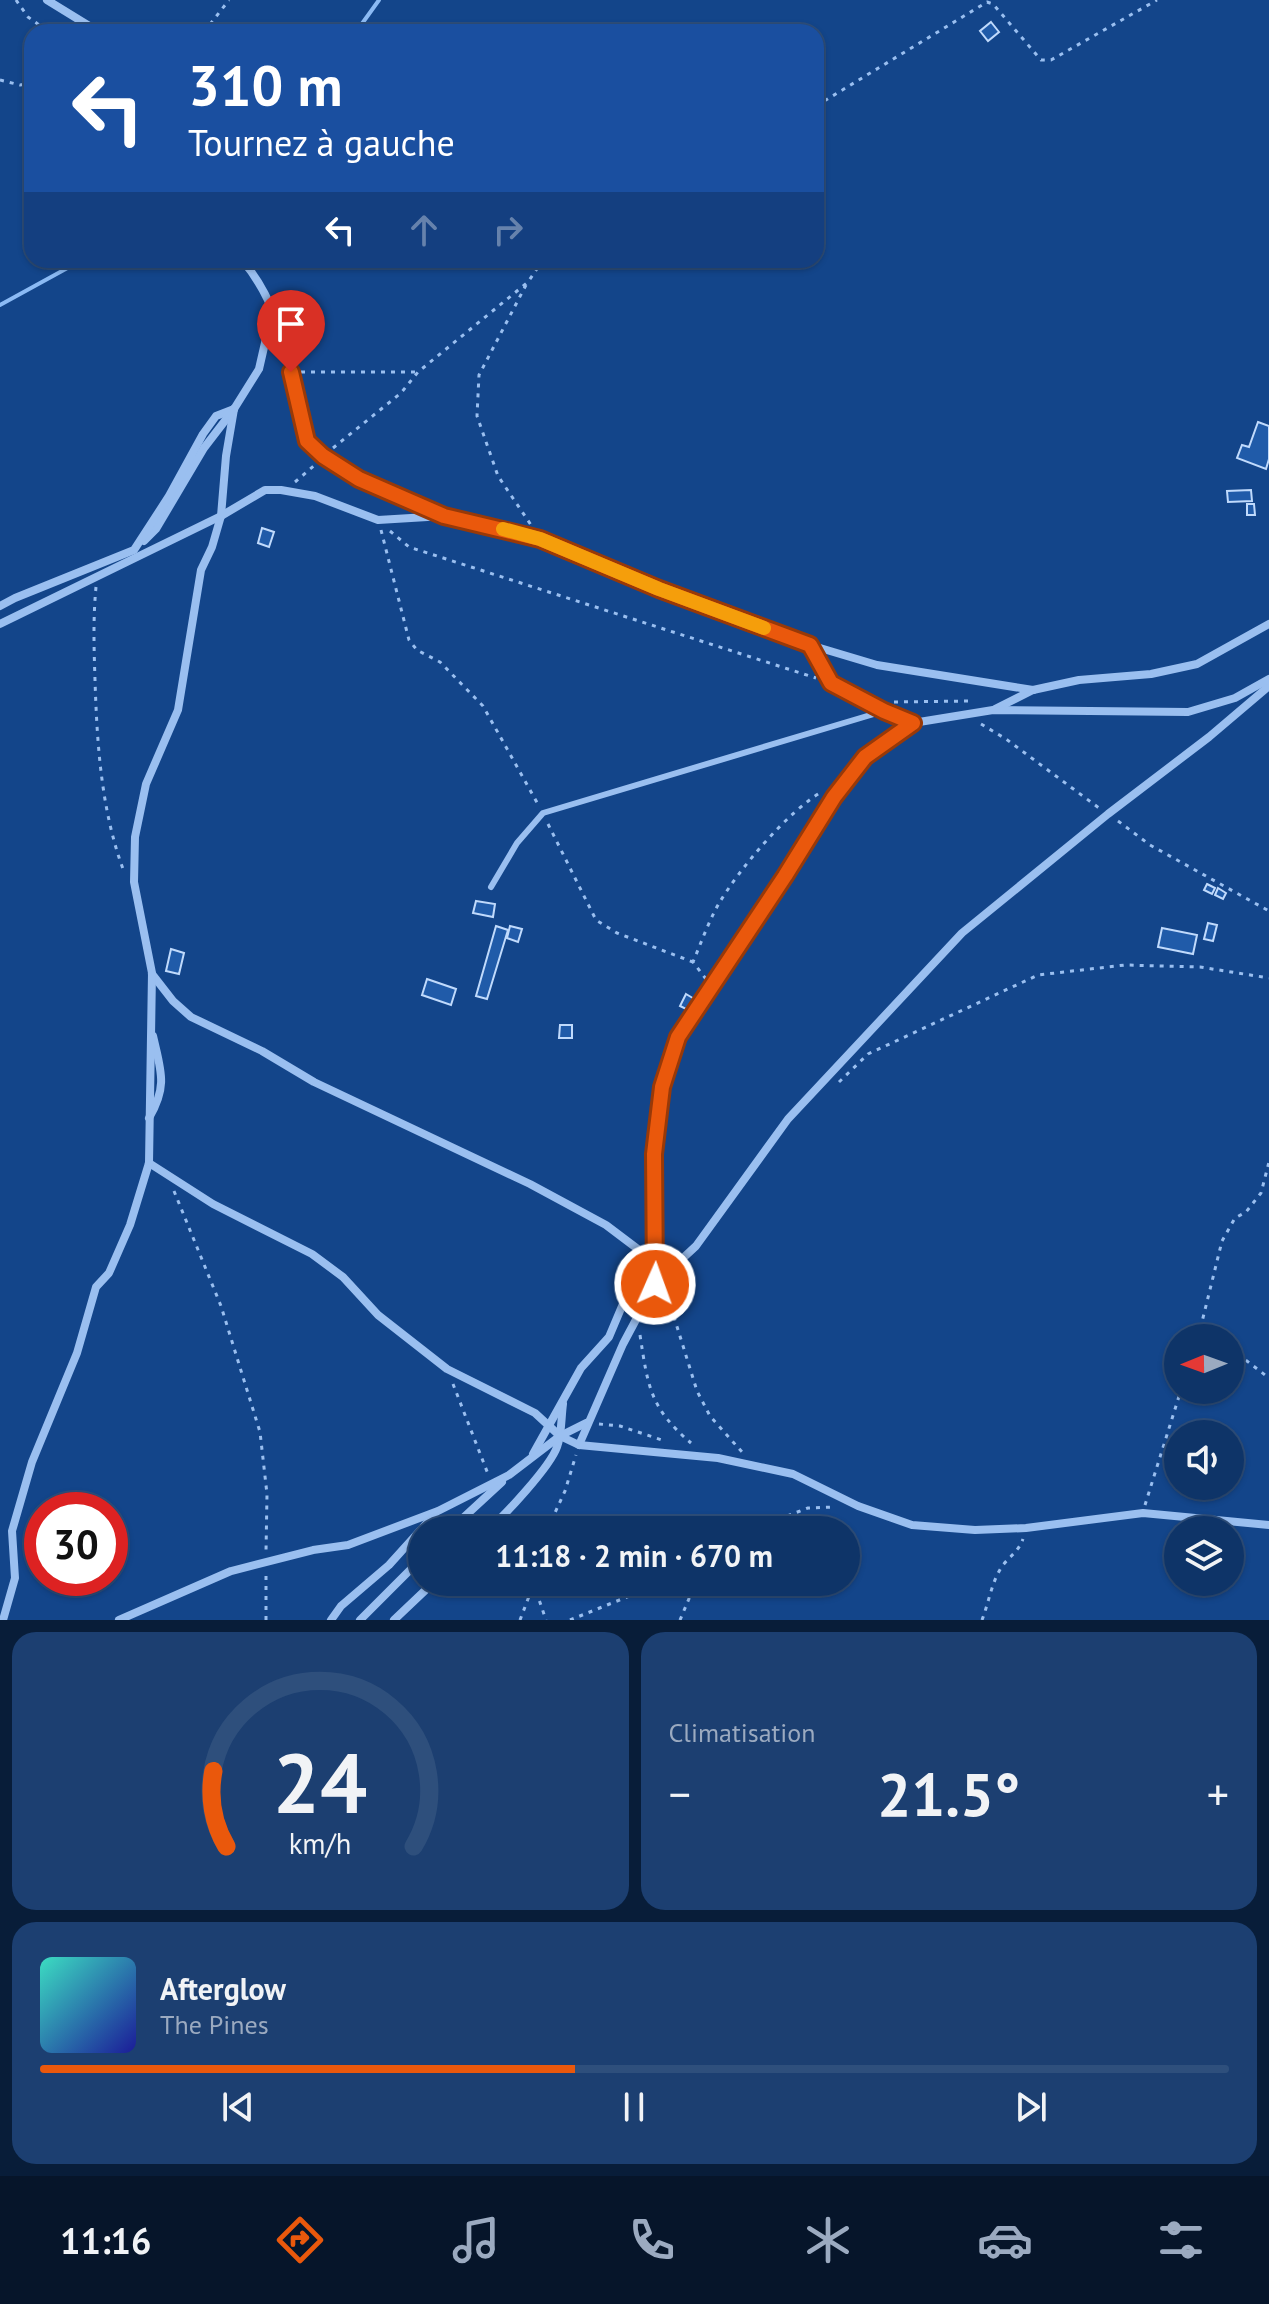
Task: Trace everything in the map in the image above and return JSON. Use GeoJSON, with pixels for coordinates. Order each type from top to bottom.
{"type":"FeatureCollection","features":[{"type":"Feature","properties":{"kind":"street"},"geometry":{"type":"LineString","coordinates":[[47,0],[86,24]]}},
{"type":"Feature","properties":{"kind":"street"},"geometry":{"type":"LineString","coordinates":[[249,268],[273,307],[307,441],[323,456],[359,479],[444,516],[540,539],[659,589],[810,645],[877,665],[1033,690]]}},
{"type":"Feature","properties":{"kind":"street"},"geometry":{"type":"LineString","coordinates":[[3,1620],[15,1578],[12,1531],[32,1462],[77,1353],[96,1287],[109,1273],[130,1225],[149,1163],[152,973],[134,882],[135,837],[146,784],[178,710],[201,570],[221,516],[234,409],[259,369],[273,307]]}},
{"type":"Feature","properties":{"kind":"street"},"geometry":{"type":"LineString","coordinates":[[128,560],[169,496],[203,434],[216,416],[234,409]]}},
{"type":"Feature","properties":{"kind":"street"},"geometry":{"type":"LineString","coordinates":[[0,624],[221,516],[265,490],[315,496],[378,520],[444,516]]}},
{"type":"Feature","properties":{"kind":"street"},"geometry":{"type":"LineString","coordinates":[[0,606],[134,550]]}},
{"type":"Feature","properties":{"kind":"street"},"geometry":{"type":"LineString","coordinates":[[993,710],[1033,690],[1079,680],[1151,674],[1197,664],[1269,624]]}},
{"type":"Feature","properties":{"kind":"street"},"geometry":{"type":"LineString","coordinates":[[810,645],[831,683],[913,723]]}},
{"type":"Feature","properties":{"kind":"street"},"geometry":{"type":"LineString","coordinates":[[659,1281],[655,1262],[654,1154],[662,1087],[678,1037],[842,786],[865,757],[913,723],[993,710],[1188,712],[1235,698],[1269,679]]}},
{"type":"Feature","properties":{"kind":"street"},"geometry":{"type":"LineString","coordinates":[[579,1445],[637,1317],[659,1281],[696,1246],[788,1119],[962,933],[1269,686]]}},
{"type":"Feature","properties":{"kind":"street"},"geometry":{"type":"LineString","coordinates":[[152,973],[173,1001],[191,1017],[262,1051],[314,1082],[530,1184],[606,1225],[655,1262]]}},
{"type":"Feature","properties":{"kind":"street"},"geometry":{"type":"LineString","coordinates":[[149,1163],[213,1204],[312,1254],[343,1277],[378,1315],[447,1369],[535,1413],[560,1436],[579,1445],[718,1458],[793,1474],[858,1506],[912,1525],[975,1530],[1026,1528],[1143,1513],[1269,1525]]}},
{"type":"Feature","properties":{"kind":"street"},"geometry":{"type":"LineString","coordinates":[[533,1455],[581,1368],[609,1337],[644,1254]]}},
{"type":"Feature","properties":{"kind":"street"},"geometry":{"type":"LineString","coordinates":[[503,1516],[556,1452],[564,1399]]}},
{"type":"Feature","properties":{"kind":"street"},"geometry":{"type":"LineString","coordinates":[[465,1516],[533,1455],[587,1422]]}},
{"type":"Feature","properties":{"kind":"street"},"geometry":{"type":"LineString","coordinates":[[119,1620],[231,1571],[348,1545],[438,1511],[509,1475]]}},
{"type":"Feature","properties":{"kind":"street"},"geometry":{"type":"LineString","coordinates":[[331,1620],[341,1606],[389,1565],[438,1511]]}},
{"type":"Feature","properties":{"kind":"street"},"geometry":{"type":"LineString","coordinates":[[360,1620],[408,1572]]}},
{"type":"Feature","properties":{"kind":"street"},"geometry":{"type":"LineString","coordinates":[[394,1620],[419,1596]]}},
{"type":"Feature","properties":{"kind":"lane"},"geometry":{"type":"LineString","coordinates":[[491,887],[517,843],[543,813],[884,711]]}},
{"type":"Feature","properties":{"kind":"path"},"geometry":{"type":"LineString","coordinates":[[16,0],[28,17],[38,24]]}},
{"type":"Feature","properties":{"kind":"path"},"geometry":{"type":"LineString","coordinates":[[210,24],[229,0]]}},
{"type":"Feature","properties":{"kind":"path"},"geometry":{"type":"LineString","coordinates":[[824,101],[987,2],[993,4],[1041,60],[1051,60],[1157,0]]}},
{"type":"Feature","properties":{"kind":"path"},"geometry":{"type":"LineString","coordinates":[[0,80],[24,84]]}},
{"type":"Feature","properties":{"kind":"path"},"geometry":{"type":"LineString","coordinates":[[538,268],[479,375],[477,416],[498,476],[540,539]]}},
{"type":"Feature","properties":{"kind":"path"},"geometry":{"type":"LineString","coordinates":[[281,490],[301,479],[323,456],[401,393],[418,372],[528,282]]}},
{"type":"Feature","properties":{"kind":"path"},"geometry":{"type":"LineString","coordinates":[[291,372],[418,372]]}},
{"type":"Feature","properties":{"kind":"path"},"geometry":{"type":"LineString","coordinates":[[378,520],[409,547],[831,683]]}},
{"type":"Feature","properties":{"kind":"path"},"geometry":{"type":"LineString","coordinates":[[378,520],[409,640],[417,650],[440,662],[483,706],[543,813],[596,920],[617,933],[693,962],[713,987]]}},
{"type":"Feature","properties":{"kind":"path"},"geometry":{"type":"LineString","coordinates":[[97,575],[94,649],[97,744],[115,847],[124,873]]}},
{"type":"Feature","properties":{"kind":"path"},"geometry":{"type":"LineString","coordinates":[[890,702],[984,700]]}},
{"type":"Feature","properties":{"kind":"path"},"geometry":{"type":"LineString","coordinates":[[693,962],[719,904],[753,856],[807,801],[829,788]]}},
{"type":"Feature","properties":{"kind":"path"},"geometry":{"type":"LineString","coordinates":[[836,1085],[868,1054],[1038,975],[1125,965],[1200,967],[1269,978]]}},
{"type":"Feature","properties":{"kind":"path"},"geometry":{"type":"LineString","coordinates":[[1202,1324],[1222,1241],[1235,1218],[1246,1212],[1261,1193],[1269,1162]]}},
{"type":"Feature","properties":{"kind":"path"},"geometry":{"type":"LineString","coordinates":[[168,1177],[221,1306],[260,1432],[267,1494],[266,1620]]}},
{"type":"Feature","properties":{"kind":"path"},"geometry":{"type":"LineString","coordinates":[[659,1281],[697,1391],[710,1416],[756,1466]]}},
{"type":"Feature","properties":{"kind":"path"},"geometry":{"type":"LineString","coordinates":[[637,1317],[650,1390],[667,1423],[697,1449],[686,1446]]}},
{"type":"Feature","properties":{"kind":"path"},"geometry":{"type":"LineString","coordinates":[[1244,1359],[1269,1378]]}},
{"type":"Feature","properties":{"kind":"path"},"geometry":{"type":"LineString","coordinates":[[447,1369],[492,1483]]}},
{"type":"Feature","properties":{"kind":"path"},"geometry":{"type":"LineString","coordinates":[[1143,1513],[1177,1404]]}},
{"type":"Feature","properties":{"kind":"path"},"geometry":{"type":"LineString","coordinates":[[587,1422],[620,1426],[676,1444]]}},
{"type":"Feature","properties":{"kind":"path"},"geometry":{"type":"LineString","coordinates":[[553,1516],[579,1445]]}},
{"type":"Feature","properties":{"kind":"path"},"geometry":{"type":"LineString","coordinates":[[787,1516],[808,1508],[858,1506]]}},
{"type":"Feature","properties":{"kind":"path"},"geometry":{"type":"LineString","coordinates":[[982,1620],[1003,1564],[1019,1551],[1026,1528]]}},
{"type":"Feature","properties":{"kind":"path"},"geometry":{"type":"LineString","coordinates":[[520,1620],[528,1596]]}},
{"type":"Feature","properties":{"kind":"path"},"geometry":{"type":"LineString","coordinates":[[537,1596],[546,1620]]}},
{"type":"Feature","properties":{"kind":"path"},"geometry":{"type":"LineString","coordinates":[[570,1620],[629,1596]]}},
{"type":"Feature","properties":{"kind":"path"},"geometry":{"type":"LineString","coordinates":[[680,1620],[690,1596]]}},
{"type":"Feature","properties":{"kind":"building"},"geometry":{"type":"Polygon","coordinates":[[[991,22],[999,32],[988,41],[980,31],[991,22]]]}},
{"type":"Feature","properties":{"kind":"building"},"geometry":{"type":"Polygon","coordinates":[[[1258,422],[1269,426],[1266,469],[1237,458],[1242,445],[1249,447],[1258,422]]]}},
{"type":"Feature","properties":{"kind":"building"},"geometry":{"type":"Polygon","coordinates":[[[1251,490],[1252,501],[1228,502],[1227,491],[1251,490]]]}},
{"type":"Feature","properties":{"kind":"building"},"geometry":{"type":"Polygon","coordinates":[[[1247,504],[1254,504],[1255,515],[1247,515],[1247,504]]]}},
{"type":"Feature","properties":{"kind":"building"},"geometry":{"type":"Polygon","coordinates":[[[262,528],[274,532],[269,547],[258,543],[262,528]]]}},
{"type":"Feature","properties":{"kind":"building"},"geometry":{"type":"Polygon","coordinates":[[[1207,884],[1215,888],[1212,894],[1204,890],[1207,884]]]}},
{"type":"Feature","properties":{"kind":"building"},"geometry":{"type":"Polygon","coordinates":[[[1218,888],[1226,893],[1223,899],[1215,895],[1218,888]]]}},
{"type":"Feature","properties":{"kind":"building"},"geometry":{"type":"Polygon","coordinates":[[[476,901],[495,904],[493,917],[473,913],[476,901]]]}},
{"type":"Feature","properties":{"kind":"building"},"geometry":{"type":"Polygon","coordinates":[[[1208,923],[1217,925],[1213,941],[1204,939],[1208,923]]]}},
{"type":"Feature","properties":{"kind":"building"},"geometry":{"type":"Polygon","coordinates":[[[496,926],[508,930],[487,999],[476,996],[496,926]]]}},
{"type":"Feature","properties":{"kind":"building"},"geometry":{"type":"Polygon","coordinates":[[[510,926],[522,929],[518,942],[507,938],[510,926]]]}},
{"type":"Feature","properties":{"kind":"building"},"geometry":{"type":"Polygon","coordinates":[[[1162,928],[1197,935],[1193,954],[1158,947],[1162,928]]]}},
{"type":"Feature","properties":{"kind":"building"},"geometry":{"type":"Polygon","coordinates":[[[171,949],[184,953],[179,974],[166,971],[171,949]]]}},
{"type":"Feature","properties":{"kind":"building"},"geometry":{"type":"Polygon","coordinates":[[[427,979],[456,989],[451,1005],[422,995],[427,979]]]}},
{"type":"Feature","properties":{"kind":"building"},"geometry":{"type":"Polygon","coordinates":[[[686,994],[696,1000],[690,1011],[680,1006],[686,994]]]}},
{"type":"Feature","properties":{"kind":"building"},"geometry":{"type":"Polygon","coordinates":[[[560,1025],[572,1025],[572,1038],[559,1038],[560,1025]]]}},
{"type":"Feature","properties":{"kind":"waterway"},"geometry":{"type":"LineString","coordinates":[[362,24],[379,0]]}},
{"type":"Feature","properties":{"kind":"waterway"},"geometry":{"type":"LineString","coordinates":[[0,305],[67,268]]}},
{"type":"Feature","properties":{"kind":"slow traffic"},"geometry":{"type":"LineString","coordinates":[[503,529],[540,539],[659,589],[764,628]]}},
{"type":"Feature","properties":{"kind":"route"},"geometry":{"type":"LineString","coordinates":[[291,372],[307,441],[323,456],[359,479],[444,516],[540,539],[659,589],[810,645],[831,683],[913,723],[865,757],[834,797],[678,1037],[662,1087],[654,1154],[655,1284]]}}]}
